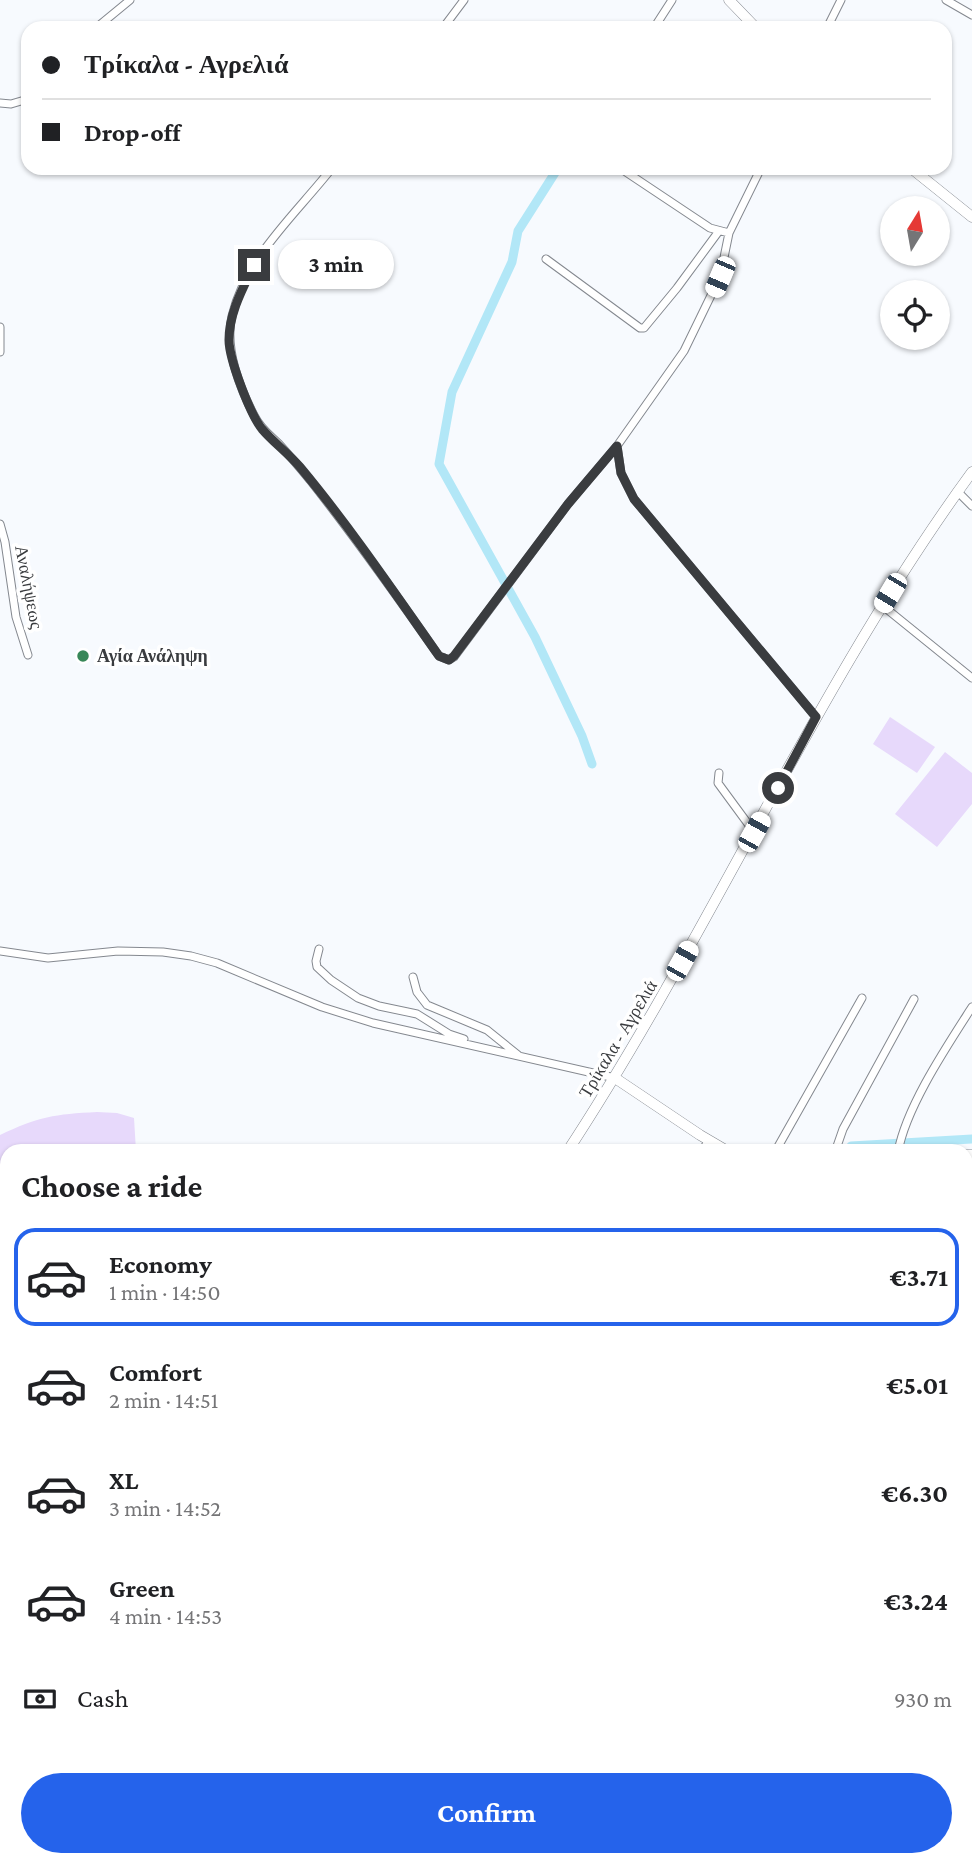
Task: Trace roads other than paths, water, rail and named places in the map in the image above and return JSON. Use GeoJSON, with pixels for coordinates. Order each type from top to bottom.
{"type":"FeatureCollection","features":[{"type":"Feature","properties":{"kind":"main road"},"geometry":{"type":"LineString","coordinates":[[729,0],[749,21]]}},
{"type":"Feature","properties":{"kind":"main road"},"geometry":{"type":"LineString","coordinates":[[920,175],[972,217]]}},
{"type":"Feature","properties":{"kind":"main road","name":"Τρίκαλα - Αγρελιά"},"geometry":{"type":"LineString","coordinates":[[572,1144],[615,1078],[816,717],[929,531],[972,472]]}},
{"type":"Feature","properties":{"kind":"main road"},"geometry":{"type":"LineString","coordinates":[[615,1078],[714,1144]]}},
{"type":"Feature","properties":{"kind":"street"},"geometry":{"type":"LineString","coordinates":[[104,21],[130,0]]}},
{"type":"Feature","properties":{"kind":"street"},"geometry":{"type":"LineString","coordinates":[[448,21],[464,0]]}},
{"type":"Feature","properties":{"kind":"street"},"geometry":{"type":"LineString","coordinates":[[658,21],[672,0]]}},
{"type":"Feature","properties":{"kind":"street"},"geometry":{"type":"LineString","coordinates":[[830,21],[841,0]]}},
{"type":"Feature","properties":{"kind":"street"},"geometry":{"type":"LineString","coordinates":[[951,1],[972,15]]}},
{"type":"Feature","properties":{"kind":"street"},"geometry":{"type":"LineString","coordinates":[[0,103],[21,101]]}},
{"type":"Feature","properties":{"kind":"street"},"geometry":{"type":"LineString","coordinates":[[326,175],[281,227],[254,265],[232,316],[229,340],[232,362],[262,429],[299,466],[356,538],[439,656],[449,660],[568,504],[617,446],[684,351],[720,277],[729,233],[758,175]]}},
{"type":"Feature","properties":{"kind":"street"},"geometry":{"type":"LineString","coordinates":[[630,175],[710,228],[729,233]]}},
{"type":"Feature","properties":{"kind":"street"},"geometry":{"type":"LineString","coordinates":[[546,259],[642,329],[677,288],[719,231]]}},
{"type":"Feature","properties":{"kind":"street"},"geometry":{"type":"LineString","coordinates":[[0,327],[0,352]]}},
{"type":"Feature","properties":{"kind":"street"},"geometry":{"type":"LineString","coordinates":[[617,446],[621,473],[634,499],[816,717]]}},
{"type":"Feature","properties":{"kind":"street"},"geometry":{"type":"LineString","coordinates":[[958,492],[972,506]]}},
{"type":"Feature","properties":{"kind":"street","name":"Αναλήψεως"},"geometry":{"type":"LineString","coordinates":[[0,524],[16,617],[28,655]]}},
{"type":"Feature","properties":{"kind":"street"},"geometry":{"type":"LineString","coordinates":[[883,606],[972,678]]}},
{"type":"Feature","properties":{"kind":"street"},"geometry":{"type":"LineString","coordinates":[[719,773],[718,783],[754,832]]}},
{"type":"Feature","properties":{"kind":"street"},"geometry":{"type":"LineString","coordinates":[[319,949],[317,967],[350,994],[372,1004],[417,1014],[442,1030],[476,1046]]}},
{"type":"Feature","properties":{"kind":"street"},"geometry":{"type":"LineString","coordinates":[[0,951],[48,958],[118,951],[191,956],[225,966],[307,1001],[356,1018],[615,1078]]}},
{"type":"Feature","properties":{"kind":"street"},"geometry":{"type":"LineString","coordinates":[[413,977],[417,992],[427,1005],[487,1030],[516,1051],[518,1056]]}},
{"type":"Feature","properties":{"kind":"street"},"geometry":{"type":"LineString","coordinates":[[780,1144],[862,998]]}},
{"type":"Feature","properties":{"kind":"street"},"geometry":{"type":"LineString","coordinates":[[838,1144],[843,1129],[914,999]]}},
{"type":"Feature","properties":{"kind":"street"},"geometry":{"type":"LineString","coordinates":[[900,1144],[904,1127],[972,1007]]}},
{"type":"Feature","properties":{"kind":"waterway"},"geometry":{"type":"LineString","coordinates":[[554,175],[518,231],[512,262],[452,392],[439,464],[535,637],[582,736],[592,764]]}},
{"type":"Feature","properties":{"kind":"waterway"},"geometry":{"type":"LineString","coordinates":[[886,1144],[972,1139]]}},
{"type":"Feature","properties":{"kind":"place","name":"Αγία Ανάληψη"},"geometry":{"type":"Point","coordinates":[83,656]}}]}
